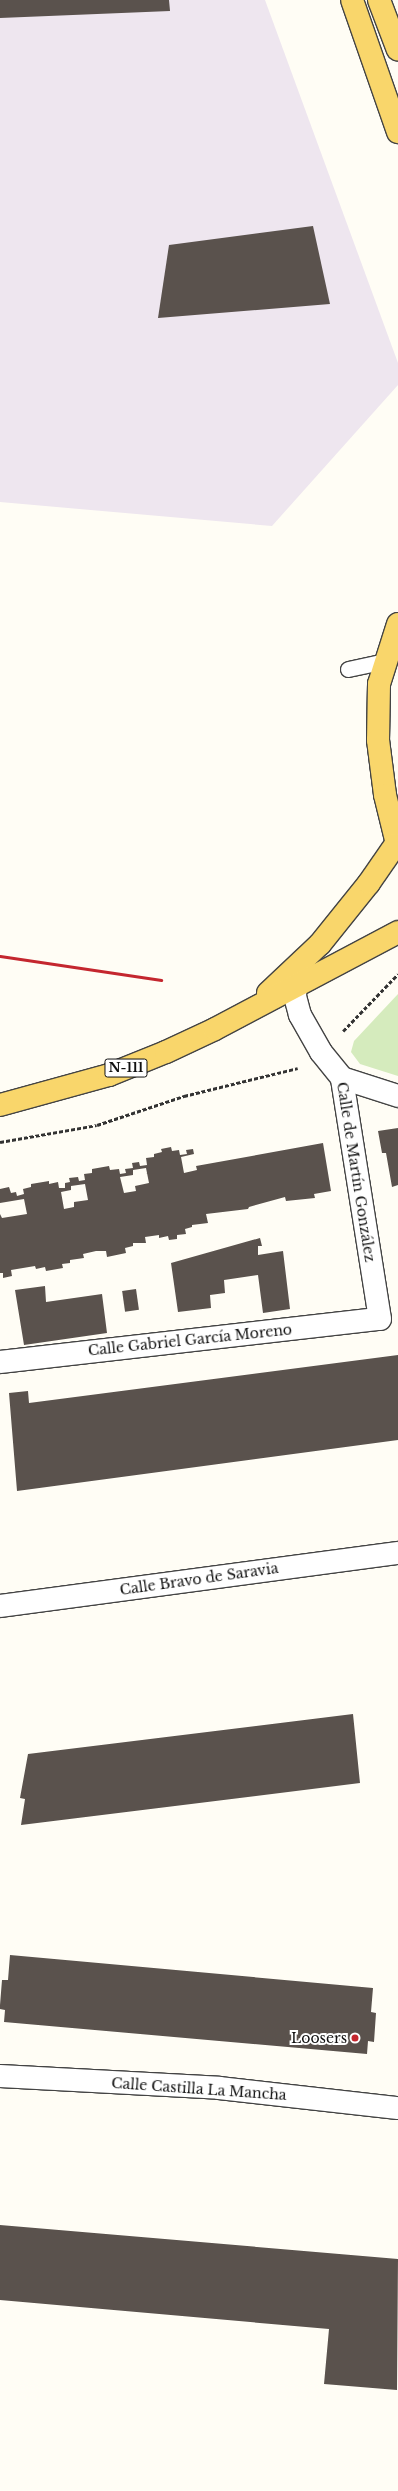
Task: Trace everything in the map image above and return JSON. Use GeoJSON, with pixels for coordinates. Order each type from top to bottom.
{"type":"FeatureCollection","features":[{"type":"Feature","properties":{"kind":"main road"},"geometry":{"type":"LineString","coordinates":[[352,0],[398,132]]}},
{"type":"Feature","properties":{"kind":"main road"},"geometry":{"type":"LineString","coordinates":[[379,0],[398,50]]}},
{"type":"Feature","properties":{"kind":"main road","name":"N-111"},"geometry":{"type":"LineString","coordinates":[[0,1105],[109,1075],[166,1052],[245,1014],[298,965],[344,915],[397,846],[385,795],[378,740],[380,684],[398,624]]}},
{"type":"Feature","properties":{"kind":"main road"},"geometry":{"type":"LineString","coordinates":[[245,1014],[398,932]]}},
{"type":"Feature","properties":{"kind":"street","name":"Calle de Martín González"},"geometry":{"type":"LineString","coordinates":[[298,965],[295,987],[300,1015],[321,1052],[342,1078],[380,1319]]}},
{"type":"Feature","properties":{"kind":"street"},"geometry":{"type":"LineString","coordinates":[[342,1078],[398,1096]]}},
{"type":"Feature","properties":{"kind":"street","name":"Calle Gabriel García Moreno"},"geometry":{"type":"LineString","coordinates":[[0,1362],[380,1319]]}},
{"type":"Feature","properties":{"kind":"street","name":"Calle Bravo de Saravia"},"geometry":{"type":"LineString","coordinates":[[0,1606],[398,1553]]}},
{"type":"Feature","properties":{"kind":"street","name":"Calle Castilla La Mancha"},"geometry":{"type":"LineString","coordinates":[[0,2076],[219,2088],[398,2108]]}},
{"type":"Feature","properties":{"kind":"lane"},"geometry":{"type":"LineString","coordinates":[[380,684],[366,675],[348,669],[386,661]]}},
{"type":"Feature","properties":{"kind":"path"},"geometry":{"type":"LineString","coordinates":[[0,1142],[97,1125],[184,1096],[294,1070],[321,1052],[398,974]]}},
{"type":"Feature","properties":{"kind":"shaded area"},"geometry":{"type":"Polygon","coordinates":[[[0,0],[265,0],[398,363],[398,385],[272,526],[0,502],[0,0]]]}},
{"type":"Feature","properties":{"kind":"green space"},"geometry":{"type":"Polygon","coordinates":[[[398,994],[398,1076],[360,1064],[351,1052],[354,1041],[398,994]]]}},
{"type":"Feature","properties":{"kind":"building"},"geometry":{"type":"Polygon","coordinates":[[[0,0],[169,0],[170,11],[0,18],[0,0]]]}},
{"type":"Feature","properties":{"kind":"building"},"geometry":{"type":"Polygon","coordinates":[[[313,226],[330,304],[158,318],[169,245],[313,226]]]}},
{"type":"Feature","properties":{"kind":"building"},"geometry":{"type":"Polygon","coordinates":[[[398,1128],[398,1185],[392,1187],[386,1153],[382,1153],[378,1131],[398,1128]]]}},
{"type":"Feature","properties":{"kind":"building"},"geometry":{"type":"Polygon","coordinates":[[[323,1143],[331,1191],[314,1194],[315,1198],[286,1201],[285,1197],[249,1207],[248,1209],[206,1214],[208,1223],[192,1225],[192,1227],[185,1229],[186,1234],[177,1235],[177,1239],[169,1240],[168,1236],[159,1238],[159,1235],[145,1237],[146,1243],[133,1243],[133,1246],[125,1248],[126,1253],[107,1257],[106,1251],[96,1251],[83,1254],[84,1258],[70,1260],[70,1263],[62,1264],[63,1268],[46,1271],[45,1267],[36,1269],[35,1266],[11,1270],[12,1276],[3,1278],[3,1273],[0,1273],[0,1214],[2,1218],[27,1214],[24,1199],[0,1203],[0,1189],[9,1187],[11,1193],[16,1192],[17,1196],[24,1194],[23,1189],[31,1187],[31,1184],[49,1181],[49,1184],[58,1182],[59,1188],[65,1188],[65,1183],[70,1182],[69,1178],[78,1177],[79,1181],[85,1180],[84,1174],[92,1173],[92,1169],[109,1166],[110,1170],[119,1169],[120,1174],[126,1173],[125,1169],[133,1168],[132,1163],[139,1162],[140,1166],[147,1165],[146,1158],[154,1157],[154,1154],[162,1152],[161,1149],[171,1147],[172,1151],[179,1150],[180,1155],[187,1154],[186,1150],[193,1149],[194,1154],[181,1157],[184,1173],[197,1170],[196,1166],[323,1143]],[[146,1168],[133,1170],[133,1175],[120,1177],[124,1193],[136,1191],[135,1186],[149,1183],[146,1168]],[[85,1184],[71,1186],[71,1190],[61,1192],[64,1209],[74,1207],[74,1202],[88,1200],[85,1184]]]}},
{"type":"Feature","properties":{"kind":"building"},"geometry":{"type":"Polygon","coordinates":[[[260,1238],[262,1246],[258,1246],[258,1255],[283,1251],[290,1309],[263,1313],[258,1275],[224,1280],[225,1293],[210,1295],[211,1308],[178,1312],[171,1263],[260,1238]]]}},
{"type":"Feature","properties":{"kind":"building"},"geometry":{"type":"Polygon","coordinates":[[[45,1286],[46,1302],[102,1294],[107,1333],[24,1345],[15,1290],[45,1286]]]}},
{"type":"Feature","properties":{"kind":"building"},"geometry":{"type":"Polygon","coordinates":[[[136,1289],[139,1310],[125,1312],[122,1291],[136,1289]]]}},
{"type":"Feature","properties":{"kind":"building"},"geometry":{"type":"Polygon","coordinates":[[[398,1355],[398,1440],[17,1491],[9,1393],[28,1391],[29,1403],[398,1355]]]}},
{"type":"Feature","properties":{"kind":"building"},"geometry":{"type":"Polygon","coordinates":[[[353,1714],[360,1783],[21,1825],[25,1799],[20,1798],[28,1754],[353,1714]]]}},
{"type":"Feature","properties":{"kind":"building"},"geometry":{"type":"Polygon","coordinates":[[[10,1955],[373,1988],[371,2012],[376,2013],[374,2042],[368,2041],[367,2054],[4,2022],[5,2010],[0,2009],[2,1980],[8,1980],[10,1955]]]}},
{"type":"Feature","properties":{"kind":"building"},"geometry":{"type":"Polygon","coordinates":[[[0,2225],[398,2259],[397,2390],[324,2384],[329,2329],[0,2300],[0,2225]]]}},
{"type":"Feature","properties":{"kind":"railway"},"geometry":{"type":"LineString","coordinates":[[0,956],[161,980]]}},
{"type":"Feature","properties":{"kind":"place","name":"Loosers"},"geometry":{"type":"Point","coordinates":[355,2038]}}]}
